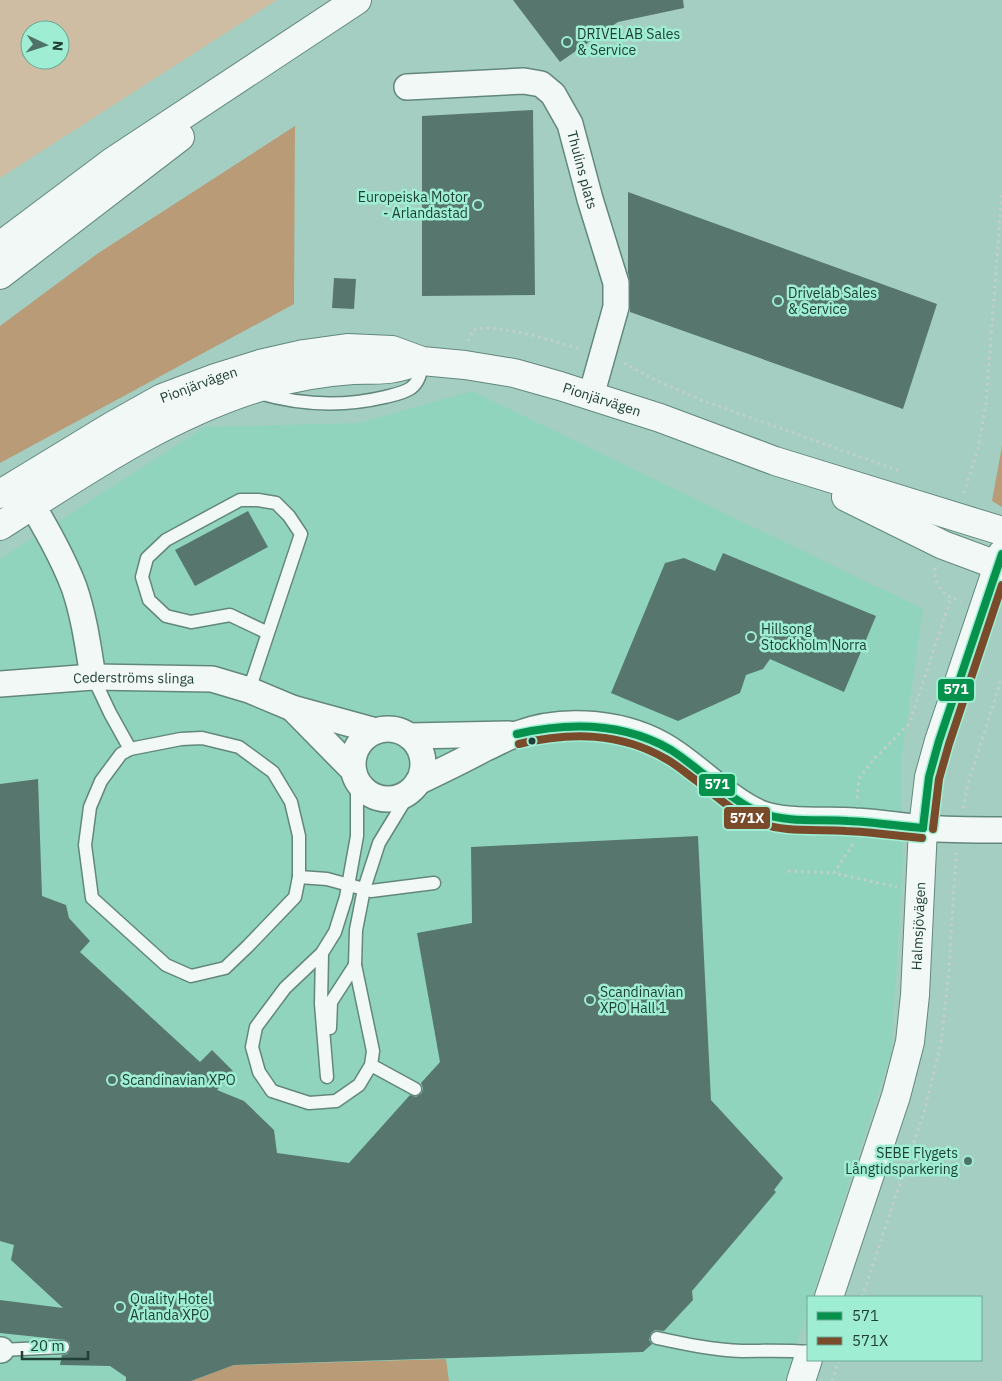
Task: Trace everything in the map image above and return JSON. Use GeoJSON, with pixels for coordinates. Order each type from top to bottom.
{"type":"FeatureCollection","features":[{"type":"Feature","properties":{"kind":"main road"},"geometry":{"type":"LineString","coordinates":[[0,246],[112,162],[348,6]]}},
{"type":"Feature","properties":{"kind":"main road"},"geometry":{"type":"LineString","coordinates":[[0,275],[348,6]]}},
{"type":"Feature","properties":{"kind":"main road","name":"Pionjärvägen"},"geometry":{"type":"LineString","coordinates":[[0,526],[17,494],[112,426],[162,398],[215,378],[260,364],[304,354],[347,348],[392,350],[422,360],[465,365],[514,374],[660,418],[775,461],[943,544],[1001,562]]}},
{"type":"Feature","properties":{"kind":"main road","name":"Pionjärvägen"},"geometry":{"type":"LineString","coordinates":[[17,494],[138,440],[183,417],[251,390],[301,377],[352,370],[394,368],[422,360]]}},
{"type":"Feature","properties":{"kind":"main road","name":"Pionjärvägen"},"geometry":{"type":"LineString","coordinates":[[775,461],[958,500],[1002,531]]}},
{"type":"Feature","properties":{"kind":"main road","name":"Halmsjövägen"},"geometry":{"type":"LineString","coordinates":[[829,1296],[896,1096],[910,1042],[915,995],[923,828],[929,777],[984,608],[1001,562]]}},
{"type":"Feature","properties":{"kind":"main road"},"geometry":{"type":"LineString","coordinates":[[801,1381],[807,1361]]}},
{"type":"Feature","properties":{"kind":"street","name":"Thulins plats"},"geometry":{"type":"LineString","coordinates":[[407,87],[524,81],[541,84],[553,94],[570,124],[590,199],[616,283],[616,307],[591,396]]}},
{"type":"Feature","properties":{"kind":"street"},"geometry":{"type":"LineString","coordinates":[[17,494],[68,573],[87,637],[93,677]]}},
{"type":"Feature","properties":{"kind":"street","name":"Cederströms slinga"},"geometry":{"type":"LineString","coordinates":[[0,684],[93,677],[212,679],[249,690],[292,708],[376,731],[397,730],[409,736],[517,734],[545,727],[575,724],[621,729],[642,736],[669,749],[744,805],[762,814],[923,828],[1002,830]]}},
{"type":"Feature","properties":{"kind":"street","name":"Cederströms slinga"},"geometry":{"type":"LineString","coordinates":[[292,708],[355,776],[368,793],[382,799],[396,798],[517,734]]}},
{"type":"Feature","properties":{"kind":"street"},"geometry":{"type":"LineString","coordinates":[[355,776],[354,756],[359,744],[366,736],[376,731]]}},
{"type":"Feature","properties":{"kind":"street"},"geometry":{"type":"LineString","coordinates":[[409,736],[418,745],[422,757],[422,770],[414,787]]}},
{"type":"Feature","properties":{"kind":"lane"},"geometry":{"type":"LineString","coordinates":[[249,690],[268,633],[301,534],[289,516],[276,503],[240,500],[166,540],[147,558],[142,576],[149,600],[166,616],[190,622],[230,615],[268,633]]}},
{"type":"Feature","properties":{"kind":"lane"},"geometry":{"type":"LineString","coordinates":[[93,677],[130,749]]}},
{"type":"Feature","properties":{"kind":"lane"},"geometry":{"type":"LineString","coordinates":[[202,738],[239,748],[273,772],[291,802],[299,836],[299,877],[295,896],[225,968],[191,976],[166,965],[92,898],[85,845],[90,807],[101,782],[121,754],[130,749],[181,739],[202,738]]}},
{"type":"Feature","properties":{"kind":"lane"},"geometry":{"type":"LineString","coordinates":[[355,776],[356,836],[348,885],[335,932],[322,953],[285,988],[256,1027],[252,1047],[259,1072],[272,1091],[309,1103],[336,1100],[359,1085],[371,1065],[373,1051],[355,965],[356,930],[364,889],[379,843],[414,787]]}},
{"type":"Feature","properties":{"kind":"lane"},"geometry":{"type":"LineString","coordinates":[[299,877],[327,879],[371,891],[434,882]]}},
{"type":"Feature","properties":{"kind":"lane"},"geometry":{"type":"LineString","coordinates":[[322,953],[321,1004],[327,1078],[331,1002],[355,965]]}},
{"type":"Feature","properties":{"kind":"lane"},"geometry":{"type":"LineString","coordinates":[[371,1065],[415,1089]]}},
{"type":"Feature","properties":{"kind":"lane"},"geometry":{"type":"LineString","coordinates":[[657,1338],[695,1346],[732,1350],[807,1352]]}},
{"type":"Feature","properties":{"kind":"lane"},"geometry":{"type":"LineString","coordinates":[[0,1350],[62,1347]]}},
{"type":"Feature","properties":{"kind":"path"},"geometry":{"type":"LineString","coordinates":[[958,500],[978,449],[986,403],[1002,194]]}},
{"type":"Feature","properties":{"kind":"path"},"geometry":{"type":"LineString","coordinates":[[465,365],[468,340],[473,330],[483,328],[530,336],[602,355],[626,364],[653,379],[701,400],[900,472]]}},
{"type":"Feature","properties":{"kind":"path"},"geometry":{"type":"LineString","coordinates":[[943,544],[935,564],[934,578],[939,588],[951,598],[984,608]]}},
{"type":"Feature","properties":{"kind":"path"},"geometry":{"type":"LineString","coordinates":[[856,804],[859,779],[873,760],[909,724],[951,598]]}},
{"type":"Feature","properties":{"kind":"path"},"geometry":{"type":"LineString","coordinates":[[834,872],[853,845]]}},
{"type":"Feature","properties":{"kind":"path"},"geometry":{"type":"LineString","coordinates":[[788,871],[834,872],[902,888]]}},
{"type":"Feature","properties":{"kind":"path"},"geometry":{"type":"LineString","coordinates":[[832,1381],[839,1361]]}},
{"type":"Feature","properties":{"kind":"shaded area"},"geometry":{"type":"Polygon","coordinates":[[[0,0],[277,0],[0,178],[0,0]]]}},
{"type":"Feature","properties":{"kind":"shaded area"},"geometry":{"type":"Polygon","coordinates":[[[295,126],[294,304],[0,463],[0,326],[97,254],[295,126]]]}},
{"type":"Feature","properties":{"kind":"shaded area"},"geometry":{"type":"Polygon","coordinates":[[[472,391],[923,609],[901,762],[903,860],[891,1053],[812,1296],[807,1296],[807,1313],[785,1381],[0,1381],[0,559],[205,427],[359,423],[472,391]]]}},
{"type":"Feature","properties":{"kind":"shaded area"},"geometry":{"type":"Polygon","coordinates":[[[1002,446],[1002,507],[992,501],[1002,446]]]}},
{"type":"Feature","properties":{"kind":"shaded area"},"geometry":{"type":"Polygon","coordinates":[[[446,1359],[449,1381],[191,1381],[234,1365],[446,1359]]]}},
{"type":"Feature","properties":{"kind":"building","name":"DRIVELAB Sales & Service"},"geometry":{"type":"Polygon","coordinates":[[[513,0],[683,0],[684,8],[618,22],[560,62],[513,0]]]}},
{"type":"Feature","properties":{"kind":"building","name":"Europeiska Motor - Arlandastad"},"geometry":{"type":"Polygon","coordinates":[[[533,110],[535,295],[422,296],[422,116],[533,110]]]}},
{"type":"Feature","properties":{"kind":"building","name":"Drivelab Sales & Service"},"geometry":{"type":"Polygon","coordinates":[[[628,192],[937,304],[903,409],[630,312],[628,192]]]}},
{"type":"Feature","properties":{"kind":"building"},"geometry":{"type":"Polygon","coordinates":[[[334,278],[356,279],[354,309],[332,308],[334,278]]]}},
{"type":"Feature","properties":{"kind":"building"},"geometry":{"type":"Polygon","coordinates":[[[248,511],[268,547],[195,586],[175,550],[248,511]]]}},
{"type":"Feature","properties":{"kind":"building","name":"Hillsong Stockholm Norra"},"geometry":{"type":"Polygon","coordinates":[[[723,553],[876,616],[844,692],[770,659],[763,669],[746,675],[740,693],[678,721],[611,693],[665,563],[684,558],[715,571],[723,553]]]}},
{"type":"Feature","properties":{"kind":"building","name":"Scandinavian XPO"},"geometry":{"type":"Polygon","coordinates":[[[38,779],[42,896],[66,905],[69,918],[90,941],[80,952],[200,1062],[212,1050],[233,1071],[217,1090],[244,1101],[274,1130],[277,1153],[349,1163],[410,1095],[416,1097],[422,1093],[421,1083],[440,1062],[417,933],[472,923],[471,847],[698,836],[711,1100],[783,1178],[774,1190],[776,1192],[692,1291],[693,1300],[664,1331],[655,1330],[651,1333],[649,1340],[652,1344],[643,1352],[234,1365],[191,1381],[126,1381],[126,1377],[110,1366],[60,1365],[62,1355],[67,1354],[70,1350],[70,1343],[66,1340],[0,1333],[0,1300],[63,1308],[11,1260],[14,1245],[0,1241],[0,784],[38,779]]]}},
{"type":"Feature","properties":{"kind":"transit line","name":"571"},"geometry":{"type":"LineString","coordinates":[[923,828],[929,777],[939,741],[1002,554]]}},
{"type":"Feature","properties":{"kind":"transit line","name":"571X"},"geometry":{"type":"LineString","coordinates":[[933,829],[939,779],[1002,585]]}},
{"type":"Feature","properties":{"kind":"transit line","name":"571"},"geometry":{"type":"LineString","coordinates":[[517,734],[576,726],[615,729],[653,741],[671,750],[738,801],[761,813],[782,818],[923,828]]}},
{"type":"Feature","properties":{"kind":"transit line","name":"571X"},"geometry":{"type":"LineString","coordinates":[[519,744],[557,737],[576,736],[613,739],[649,750],[666,759],[733,809],[756,822],[778,828],[922,838]]}},
{"type":"Feature","properties":{"kind":"place","name":"DRIVELAB Sales & Service"},"geometry":{"type":"Point","coordinates":[567,42]}},
{"type":"Feature","properties":{"kind":"place","name":"Europeiska Motor - Arlandastad"},"geometry":{"type":"Point","coordinates":[478,205]}},
{"type":"Feature","properties":{"kind":"place","name":"Drivelab Sales & Service"},"geometry":{"type":"Point","coordinates":[778,301]}},
{"type":"Feature","properties":{"kind":"place","name":"Hillsong Stockholm Norra"},"geometry":{"type":"Point","coordinates":[751,637]}},
{"type":"Feature","properties":{"kind":"place","name":"Scandinavian XPO Hall 1"},"geometry":{"type":"Point","coordinates":[590,1000]}},
{"type":"Feature","properties":{"kind":"place","name":"Scandinavian XPO"},"geometry":{"type":"Point","coordinates":[112,1080]}},
{"type":"Feature","properties":{"kind":"place","name":"SEBE Flygets Långtidsparkering"},"geometry":{"type":"Point","coordinates":[968,1161]}},
{"type":"Feature","properties":{"kind":"place","name":"Quality Hotel Arlanda XPO"},"geometry":{"type":"Point","coordinates":[120,1307]}}]}
